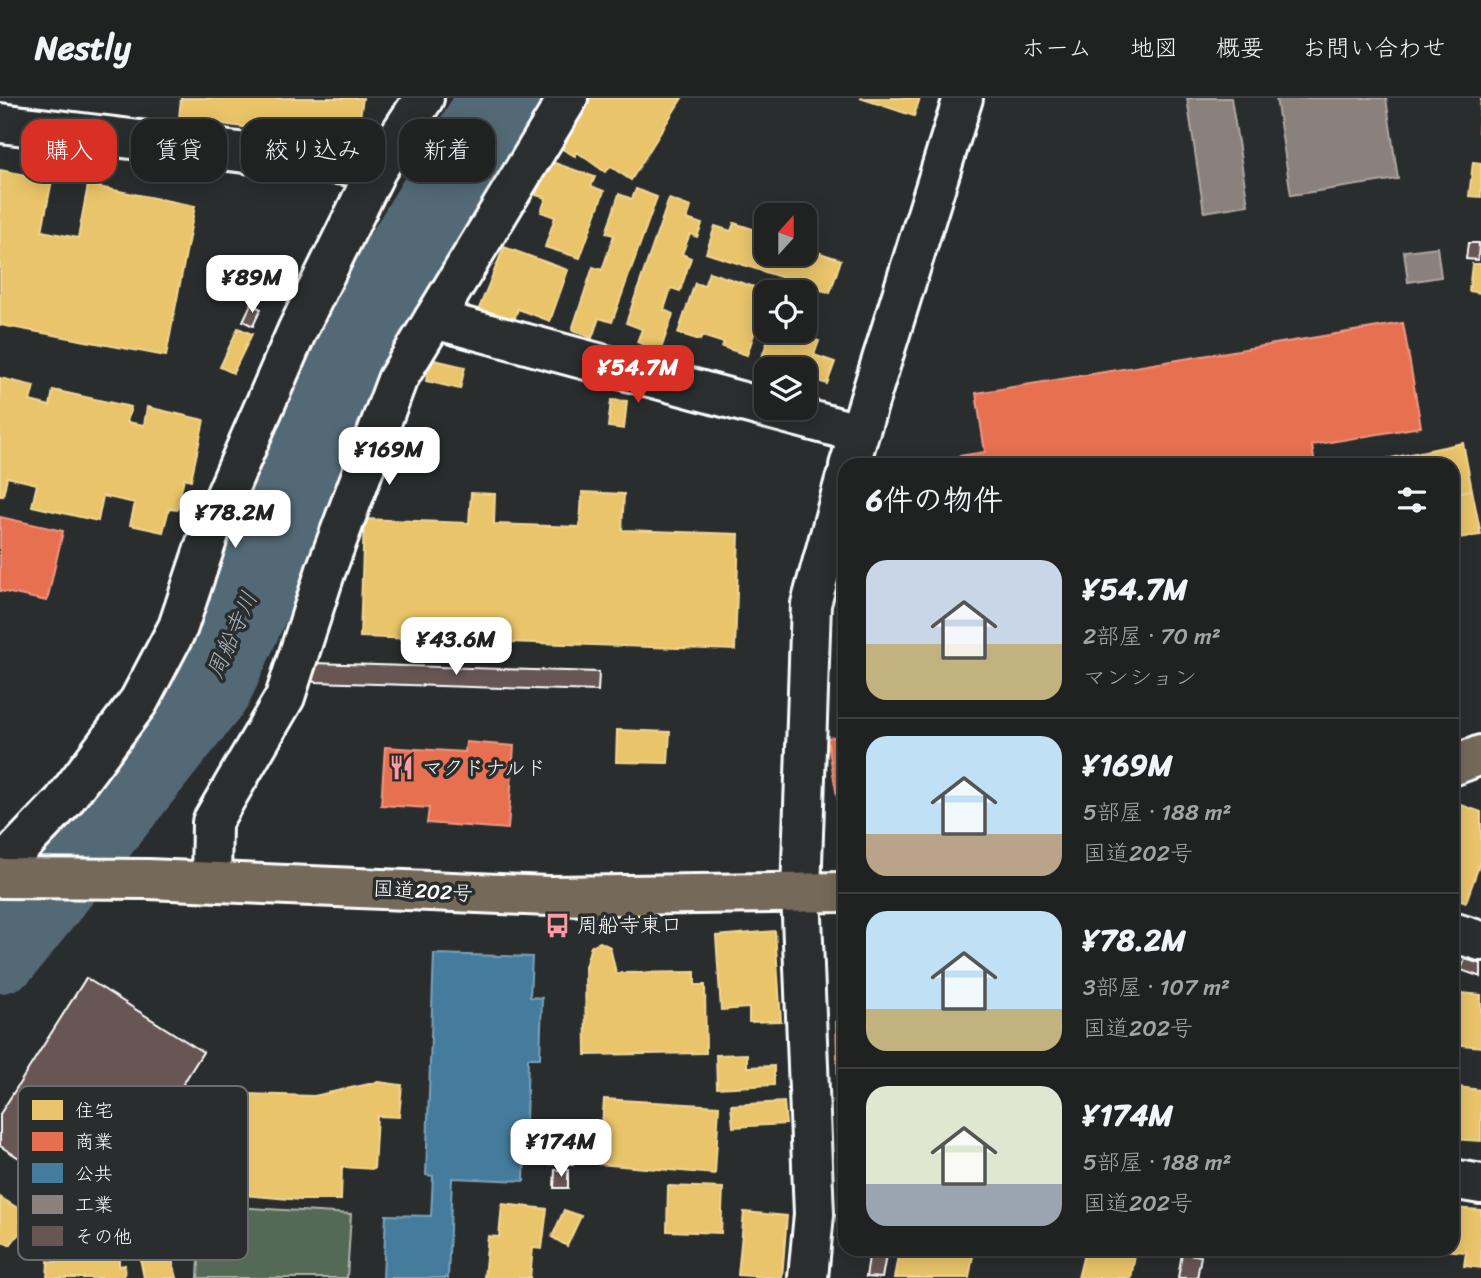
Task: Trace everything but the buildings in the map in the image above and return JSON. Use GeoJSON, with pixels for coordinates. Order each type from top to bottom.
{"type":"FeatureCollection","features":[{"type":"Feature","properties":{"kind":"highway"},"geometry":{"type":"LineString","coordinates":[[1459,763],[1481,755]]}},
{"type":"Feature","properties":{"kind":"highway","name":"国道202号"},"geometry":{"type":"LineString","coordinates":[[18,878],[211,881],[549,896],[838,891]]}},
{"type":"Feature","properties":{"kind":"street"},"geometry":{"type":"LineString","coordinates":[[385,157],[424,98]]}},
{"type":"Feature","properties":{"kind":"street"},"geometry":{"type":"LineString","coordinates":[[211,881],[212,822],[285,696],[326,570],[397,380],[568,98]]}},
{"type":"Feature","properties":{"kind":"street"},"geometry":{"type":"LineString","coordinates":[[434,319],[854,449],[962,98]]}},
{"type":"Feature","properties":{"kind":"street"},"geometry":{"type":"LineString","coordinates":[[0,123],[241,152]]}},
{"type":"Feature","properties":{"kind":"street"},"geometry":{"type":"LineString","coordinates":[[0,868],[63,802],[139,701],[177,627],[210,531],[297,331],[371,182]]}},
{"type":"Feature","properties":{"kind":"street"},"geometry":{"type":"LineString","coordinates":[[808,1278],[814,1214],[801,892],[811,604],[838,506]]}},
{"type":"Feature","properties":{"kind":"street"},"geometry":{"type":"LineString","coordinates":[[1459,934],[1481,941]]}},
{"type":"Feature","properties":{"kind":"street"},"geometry":{"type":"LineString","coordinates":[[1459,1180],[1481,1184]]}},
{"type":"Feature","properties":{"kind":"green space"},"geometry":{"type":"Polygon","coordinates":[[[248,1208],[351,1214],[347,1278],[198,1278],[199,1260],[248,1260],[248,1208]]]}},
{"type":"Feature","properties":{"kind":"waterway","name":"周船寺川"},"geometry":{"type":"LineString","coordinates":[[0,950],[210,686],[383,296],[503,98]]}},
{"type":"Feature","properties":{"kind":"place","name":"マクドナルド"},"geometry":{"type":"Point","coordinates":[402,768]}},
{"type":"Feature","properties":{"kind":"place","name":"周船寺東口"},"geometry":{"type":"Point","coordinates":[557,925]}}]}
